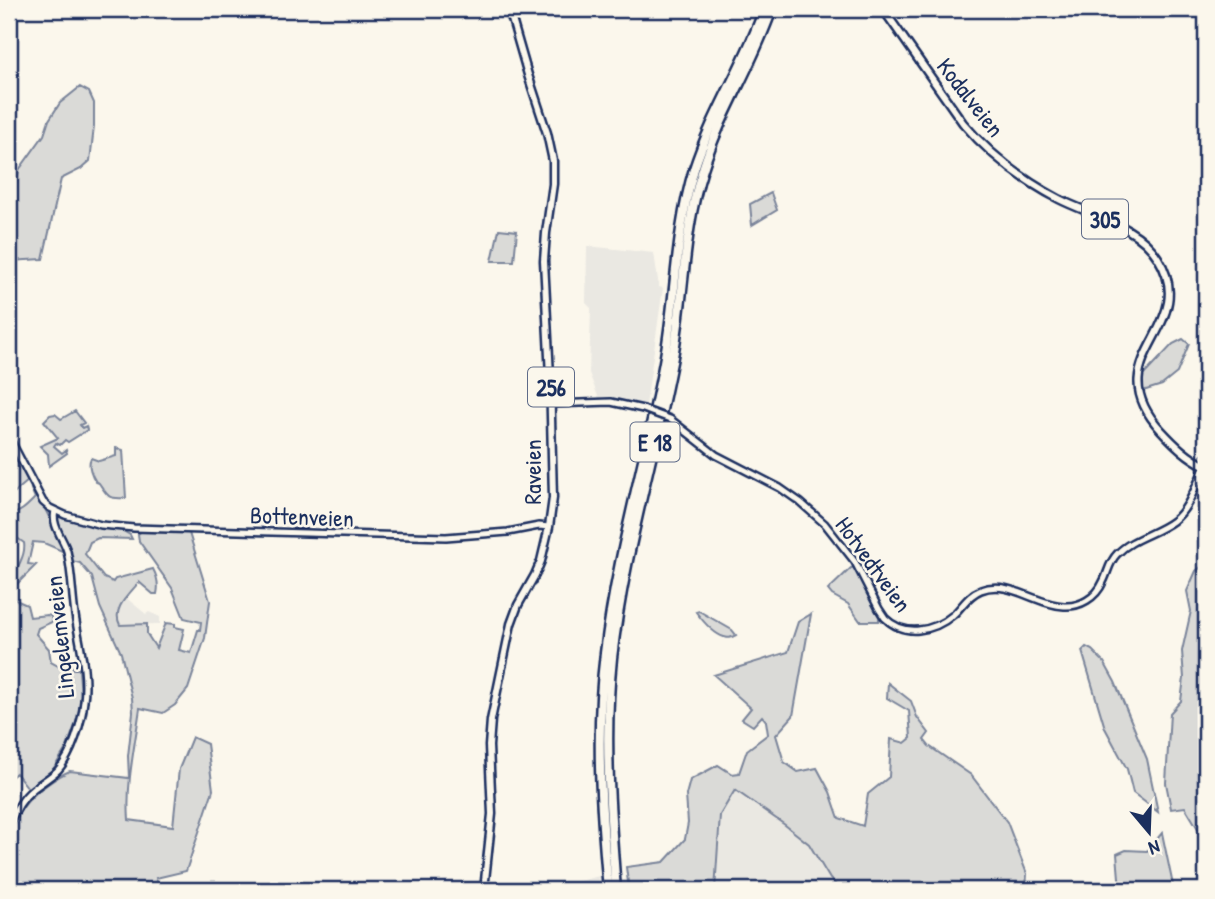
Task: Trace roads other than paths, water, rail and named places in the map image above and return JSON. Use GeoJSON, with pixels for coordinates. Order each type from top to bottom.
{"type":"FeatureCollection","features":[{"type":"Feature","properties":{"kind":"highway","name":"E 18"},"geometry":{"type":"LineString","coordinates":[[608,890],[599,735],[605,653],[612,604],[666,356],[682,222],[691,182],[704,143],[745,58],[764,9]]}},
{"type":"Feature","properties":{"kind":"highway","name":"E 18"},"geometry":{"type":"LineString","coordinates":[[616,890],[607,735],[618,614],[673,357],[695,197],[708,153],[759,44],[772,9]]}},
{"type":"Feature","properties":{"kind":"main road","name":"Raveien"},"geometry":{"type":"LineString","coordinates":[[484,890],[492,814],[489,746],[491,720],[513,616],[540,566],[549,527],[553,488],[544,261],[553,161],[547,132],[527,75],[509,9]]}},
{"type":"Feature","properties":{"kind":"main road","name":"Kodalveien"},"geometry":{"type":"LineString","coordinates":[[883,9],[963,123],[993,155],[1027,181],[1050,194],[1124,228],[1140,238],[1154,252],[1166,275],[1168,303],[1161,326],[1139,370],[1140,398],[1149,416],[1167,436],[1188,456],[1206,466]]}},
{"type":"Feature","properties":{"kind":"main road","name":"Hotvedtveien"},"geometry":{"type":"LineString","coordinates":[[551,404],[598,402],[643,409],[670,419],[716,455],[780,488],[825,524],[848,552],[885,618],[892,625],[908,630],[927,628],[943,622],[973,594],[987,589],[1006,589],[1058,606],[1074,606],[1084,602],[1100,588],[1118,553],[1171,522],[1182,512],[1206,466]]}},
{"type":"Feature","properties":{"kind":"main road","name":"Lingelemveien"},"geometry":{"type":"LineString","coordinates":[[9,437],[43,502],[55,511],[54,522],[65,543],[85,684],[84,702],[67,758],[54,774],[23,799],[9,826]]}},
{"type":"Feature","properties":{"kind":"main road","name":"Bottenveien"},"geometry":{"type":"LineString","coordinates":[[55,511],[101,525],[134,528],[457,537],[549,527]]}},
{"type":"Feature","properties":{"kind":"waterway"},"geometry":{"type":"LineString","coordinates":[[1200,457],[1206,454]]}}]}
